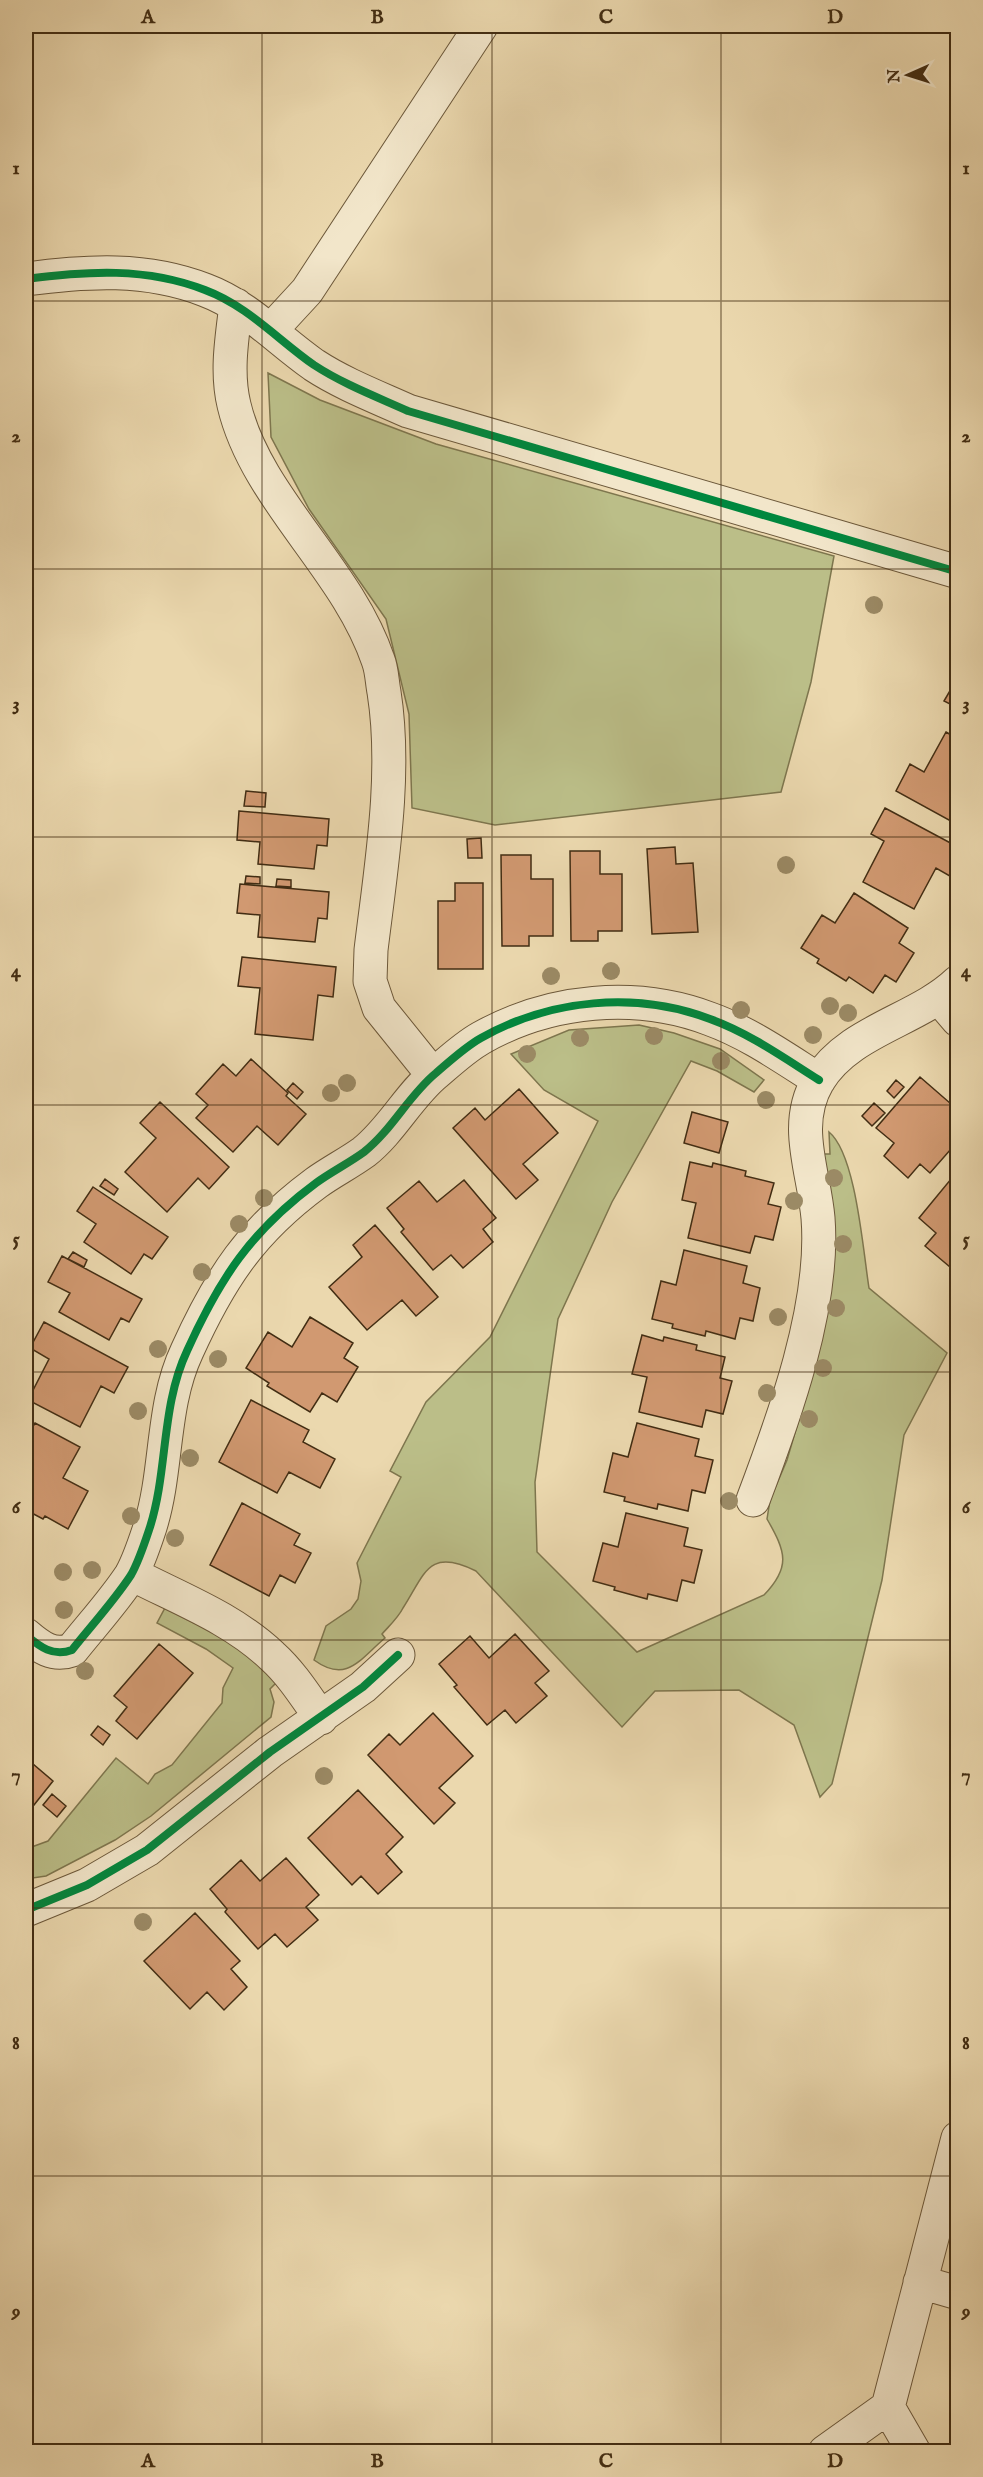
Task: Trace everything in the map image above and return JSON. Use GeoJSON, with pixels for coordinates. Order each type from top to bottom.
{"type":"FeatureCollection","features":[{"type":"Feature","properties":{"kind":"street"},"geometry":{"type":"LineString","coordinates":[[272,330],[307,291],[481,26]]}},
{"type":"Feature","properties":{"kind":"street"},"geometry":{"type":"LineString","coordinates":[[26,279],[74,273],[141,273],[207,290],[236,305],[272,330],[314,365],[408,411],[957,572]]}},
{"type":"Feature","properties":{"kind":"street"},"geometry":{"type":"LineString","coordinates":[[236,305],[229,366],[233,403],[244,440],[299,528],[358,613],[379,662],[387,711],[389,760],[370,950],[370,981],[379,1008],[433,1075]]}},
{"type":"Feature","properties":{"kind":"street"},"geometry":{"type":"LineString","coordinates":[[753,1500],[781,1425],[803,1345],[818,1260],[818,1217],[807,1167],[805,1123],[808,1101],[819,1080],[837,1058],[858,1042],[952,1000]]}},
{"type":"Feature","properties":{"kind":"street"},"geometry":{"type":"LineString","coordinates":[[26,1635],[48,1651],[61,1654],[72,1650],[132,1574],[150,1526],[160,1482],[167,1422],[185,1354],[220,1283],[240,1253],[271,1221],[316,1183],[364,1151],[433,1075],[479,1039],[545,1011],[610,1002],[651,1004],[710,1019],[739,1032],[819,1080]]}},
{"type":"Feature","properties":{"kind":"street"},"geometry":{"type":"LineString","coordinates":[[132,1574],[212,1613],[253,1641],[289,1674],[321,1718]]}},
{"type":"Feature","properties":{"kind":"street"},"geometry":{"type":"LineString","coordinates":[[26,1910],[87,1885],[129,1862],[174,1830],[270,1752],[363,1687],[398,1655]]}},
{"type":"Feature","properties":{"kind":"street"},"geometry":{"type":"LineString","coordinates":[[825,2451],[888,2407],[957,2138]]}},
{"type":"Feature","properties":{"kind":"street"},"geometry":{"type":"LineString","coordinates":[[920,2282],[957,2293]]}},
{"type":"Feature","properties":{"kind":"street"},"geometry":{"type":"LineString","coordinates":[[888,2407],[914,2451]]}},
{"type":"Feature","properties":{"kind":"green space"},"geometry":{"type":"Polygon","coordinates":[[[268,373],[320,400],[436,444],[834,556],[811,682],[781,792],[495,825],[412,808],[409,714],[386,619],[309,509],[271,437],[268,373]]]}},
{"type":"Feature","properties":{"kind":"green space"},"geometry":{"type":"Polygon","coordinates":[[[639,1025],[674,1033],[720,1049],[764,1080],[754,1092],[717,1071],[691,1061],[612,1202],[558,1319],[535,1482],[537,1552],[637,1652],[764,1595],[773,1585],[779,1576],[783,1559],[782,1550],[767,1519],[770,1500],[787,1460],[807,1392],[819,1154],[830,1154],[829,1132],[846,1160],[852,1181],[869,1288],[947,1353],[904,1435],[882,1580],[832,1784],[820,1797],[794,1725],[739,1690],[655,1691],[622,1727],[476,1571],[460,1564],[438,1563],[430,1568],[423,1575],[399,1615],[382,1634],[385,1638],[360,1661],[344,1669],[336,1670],[314,1660],[326,1626],[351,1609],[358,1599],[361,1581],[357,1563],[401,1477],[390,1471],[426,1402],[490,1337],[598,1121],[544,1090],[511,1054],[569,1030],[639,1025]]]}},
{"type":"Feature","properties":{"kind":"green space"},"geometry":{"type":"Polygon","coordinates":[[[166,1606],[225,1639],[265,1671],[276,1683],[270,1689],[274,1702],[271,1717],[151,1816],[115,1840],[46,1876],[26,1879],[26,1849],[48,1841],[116,1758],[148,1784],[155,1774],[172,1765],[222,1703],[223,1688],[233,1668],[206,1649],[157,1623],[166,1606]]]}},
{"type":"Feature","properties":{"kind":"building"},"geometry":{"type":"Polygon","coordinates":[[[958,677],[958,708],[944,701],[958,677]]]}},
{"type":"Feature","properties":{"kind":"building"},"geometry":{"type":"Polygon","coordinates":[[[946,732],[958,739],[958,825],[896,791],[910,764],[924,772],[946,732]]]}},
{"type":"Feature","properties":{"kind":"building"},"geometry":{"type":"Polygon","coordinates":[[[246,791],[266,793],[265,807],[244,806],[246,791]]]}},
{"type":"Feature","properties":{"kind":"building"},"geometry":{"type":"Polygon","coordinates":[[[885,808],[958,847],[958,874],[955,879],[936,868],[914,909],[863,882],[884,841],[871,834],[885,808]]]}},
{"type":"Feature","properties":{"kind":"building"},"geometry":{"type":"Polygon","coordinates":[[[239,811],[329,819],[327,846],[317,845],[314,869],[258,864],[260,842],[237,840],[239,811]]]}},
{"type":"Feature","properties":{"kind":"building"},"geometry":{"type":"Polygon","coordinates":[[[481,838],[482,858],[468,858],[467,839],[481,838]]]}},
{"type":"Feature","properties":{"kind":"building"},"geometry":{"type":"Polygon","coordinates":[[[675,847],[676,864],[693,863],[698,932],[652,934],[647,849],[675,847]]]}},
{"type":"Feature","properties":{"kind":"building"},"geometry":{"type":"Polygon","coordinates":[[[570,851],[600,851],[600,874],[622,874],[622,931],[598,931],[598,941],[571,941],[570,851]]]}},
{"type":"Feature","properties":{"kind":"building"},"geometry":{"type":"Polygon","coordinates":[[[501,855],[531,855],[531,879],[553,879],[553,936],[529,936],[529,946],[502,946],[501,855]]]}},
{"type":"Feature","properties":{"kind":"building"},"geometry":{"type":"Polygon","coordinates":[[[246,876],[260,877],[260,884],[245,883],[246,876]]]}},
{"type":"Feature","properties":{"kind":"building"},"geometry":{"type":"Polygon","coordinates":[[[277,879],[291,880],[291,887],[276,886],[277,879]]]}},
{"type":"Feature","properties":{"kind":"building"},"geometry":{"type":"Polygon","coordinates":[[[455,883],[483,883],[483,969],[438,969],[438,901],[455,901],[455,883]]]}},
{"type":"Feature","properties":{"kind":"building"},"geometry":{"type":"Polygon","coordinates":[[[240,884],[329,892],[327,919],[318,918],[315,942],[258,937],[260,915],[237,913],[240,884]]]}},
{"type":"Feature","properties":{"kind":"building"},"geometry":{"type":"Polygon","coordinates":[[[854,893],[908,928],[899,943],[914,953],[896,982],[885,975],[873,993],[849,977],[846,981],[817,963],[819,959],[801,948],[822,915],[835,923],[854,893]]]}},
{"type":"Feature","properties":{"kind":"building"},"geometry":{"type":"Polygon","coordinates":[[[242,957],[336,967],[333,997],[318,995],[313,1040],[255,1034],[260,988],[238,986],[242,957]]]}},
{"type":"Feature","properties":{"kind":"building"},"geometry":{"type":"Polygon","coordinates":[[[251,1059],[288,1093],[286,1096],[306,1114],[278,1145],[257,1126],[233,1152],[196,1118],[208,1105],[196,1094],[223,1064],[236,1076],[251,1059]]]}},
{"type":"Feature","properties":{"kind":"building"},"geometry":{"type":"Polygon","coordinates":[[[920,1077],[958,1110],[958,1141],[930,1173],[920,1164],[908,1178],[884,1156],[894,1143],[876,1128],[920,1077]]]}},
{"type":"Feature","properties":{"kind":"building"},"geometry":{"type":"Polygon","coordinates":[[[896,1080],[904,1087],[894,1098],[887,1091],[896,1080]]]}},
{"type":"Feature","properties":{"kind":"building"},"geometry":{"type":"Polygon","coordinates":[[[293,1083],[303,1092],[297,1099],[287,1090],[293,1083]]]}},
{"type":"Feature","properties":{"kind":"building"},"geometry":{"type":"Polygon","coordinates":[[[519,1089],[558,1133],[523,1164],[538,1180],[516,1199],[453,1128],[475,1108],[485,1120],[519,1089]]]}},
{"type":"Feature","properties":{"kind":"building"},"geometry":{"type":"Polygon","coordinates":[[[160,1102],[229,1167],[209,1189],[198,1178],[167,1212],[125,1172],[156,1138],[140,1123],[160,1102]]]}},
{"type":"Feature","properties":{"kind":"building"},"geometry":{"type":"Polygon","coordinates":[[[874,1103],[885,1113],[872,1126],[862,1116],[874,1103]]]}},
{"type":"Feature","properties":{"kind":"building"},"geometry":{"type":"Polygon","coordinates":[[[692,1112],[728,1122],[719,1153],[684,1143],[692,1112]]]}},
{"type":"Feature","properties":{"kind":"building"},"geometry":{"type":"Polygon","coordinates":[[[690,1162],[712,1167],[713,1163],[746,1171],[745,1176],[774,1183],[768,1204],[781,1207],[773,1240],[755,1236],[750,1253],[688,1238],[696,1203],[682,1200],[690,1162]]]}},
{"type":"Feature","properties":{"kind":"building"},"geometry":{"type":"Polygon","coordinates":[[[958,1178],[958,1270],[956,1272],[925,1246],[936,1233],[919,1218],[951,1179],[954,1182],[958,1178]]]}},
{"type":"Feature","properties":{"kind":"building"},"geometry":{"type":"Polygon","coordinates":[[[105,1179],[118,1189],[114,1195],[100,1186],[105,1179]]]}},
{"type":"Feature","properties":{"kind":"building"},"geometry":{"type":"Polygon","coordinates":[[[464,1180],[496,1218],[483,1229],[493,1242],[463,1268],[451,1255],[433,1270],[401,1232],[404,1229],[387,1208],[419,1181],[437,1202],[464,1180]]]}},
{"type":"Feature","properties":{"kind":"building"},"geometry":{"type":"Polygon","coordinates":[[[93,1187],[168,1237],[152,1259],[144,1254],[131,1274],[84,1242],[96,1224],[77,1211],[93,1187]]]}},
{"type":"Feature","properties":{"kind":"building"},"geometry":{"type":"Polygon","coordinates":[[[375,1225],[438,1297],[416,1316],[402,1300],[367,1330],[329,1287],[362,1257],[353,1245],[375,1225]]]}},
{"type":"Feature","properties":{"kind":"building"},"geometry":{"type":"Polygon","coordinates":[[[684,1250],[747,1266],[743,1283],[760,1288],[753,1321],[740,1318],[735,1339],[706,1331],[705,1336],[672,1328],[673,1324],[652,1319],[661,1281],[676,1285],[684,1250]]]}},
{"type":"Feature","properties":{"kind":"building"},"geometry":{"type":"Polygon","coordinates":[[[73,1252],[87,1260],[84,1267],[68,1259],[73,1252]]]}},
{"type":"Feature","properties":{"kind":"building"},"geometry":{"type":"Polygon","coordinates":[[[62,1256],[142,1299],[129,1322],[121,1318],[109,1340],[59,1312],[70,1293],[48,1282],[62,1256]]]}},
{"type":"Feature","properties":{"kind":"building"},"geometry":{"type":"Polygon","coordinates":[[[310,1317],[353,1343],[344,1358],[358,1367],[337,1402],[322,1393],[310,1412],[267,1386],[269,1383],[246,1368],[268,1332],[292,1347],[310,1317]]]}},
{"type":"Feature","properties":{"kind":"building"},"geometry":{"type":"Polygon","coordinates":[[[44,1322],[128,1367],[114,1393],[101,1386],[80,1427],[28,1400],[49,1359],[30,1348],[44,1322]]]}},
{"type":"Feature","properties":{"kind":"building"},"geometry":{"type":"Polygon","coordinates":[[[642,1335],[663,1341],[664,1337],[697,1345],[696,1350],[725,1357],[720,1378],[732,1381],[723,1414],[706,1410],[702,1427],[639,1412],[647,1377],[632,1374],[642,1335]]]}},
{"type":"Feature","properties":{"kind":"building"},"geometry":{"type":"Polygon","coordinates":[[[251,1400],[309,1430],[303,1442],[335,1459],[320,1488],[289,1472],[277,1493],[219,1462],[251,1400]]]}},
{"type":"Feature","properties":{"kind":"building"},"geometry":{"type":"Polygon","coordinates":[[[26,1411],[33,1415],[26,1430],[26,1411]]]}},
{"type":"Feature","properties":{"kind":"building"},"geometry":{"type":"Polygon","coordinates":[[[35,1423],[80,1447],[63,1478],[88,1491],[68,1529],[45,1516],[43,1519],[26,1510],[26,1438],[35,1423]]]}},
{"type":"Feature","properties":{"kind":"building"},"geometry":{"type":"Polygon","coordinates":[[[637,1423],[699,1439],[695,1456],[713,1460],[705,1493],[692,1490],[688,1511],[658,1504],[657,1509],[624,1501],[625,1497],[604,1492],[613,1453],[628,1457],[637,1423]]]}},
{"type":"Feature","properties":{"kind":"building"},"geometry":{"type":"Polygon","coordinates":[[[242,1503],[300,1534],[294,1545],[311,1553],[295,1583],[280,1575],[269,1596],[210,1565],[242,1503]]]}},
{"type":"Feature","properties":{"kind":"building"},"geometry":{"type":"Polygon","coordinates":[[[626,1513],[688,1528],[684,1546],[702,1550],[694,1583],[682,1580],[677,1601],[648,1594],[647,1599],[614,1590],[615,1587],[593,1581],[603,1543],[618,1547],[626,1513]]]}},
{"type":"Feature","properties":{"kind":"building"},"geometry":{"type":"Polygon","coordinates":[[[515,1634],[549,1671],[535,1683],[547,1696],[516,1723],[505,1710],[487,1725],[454,1687],[457,1685],[439,1664],[470,1636],[489,1658],[515,1634]]]}},
{"type":"Feature","properties":{"kind":"building"},"geometry":{"type":"Polygon","coordinates":[[[159,1644],[193,1673],[137,1739],[116,1721],[127,1707],[114,1696],[159,1644]]]}},
{"type":"Feature","properties":{"kind":"building"},"geometry":{"type":"Polygon","coordinates":[[[433,1713],[473,1756],[439,1788],[455,1803],[434,1824],[368,1755],[389,1734],[400,1745],[433,1713]]]}},
{"type":"Feature","properties":{"kind":"building"},"geometry":{"type":"Polygon","coordinates":[[[98,1726],[110,1735],[103,1745],[91,1735],[98,1726]]]}},
{"type":"Feature","properties":{"kind":"building"},"geometry":{"type":"Polygon","coordinates":[[[26,1758],[53,1781],[26,1815],[26,1758]]]}},
{"type":"Feature","properties":{"kind":"building"},"geometry":{"type":"Polygon","coordinates":[[[358,1790],[403,1837],[386,1854],[402,1872],[378,1894],[361,1876],[352,1885],[308,1838],[358,1790]]]}},
{"type":"Feature","properties":{"kind":"building"},"geometry":{"type":"Polygon","coordinates":[[[52,1794],[66,1806],[57,1817],[43,1805],[52,1794]]]}},
{"type":"Feature","properties":{"kind":"building"},"geometry":{"type":"Polygon","coordinates":[[[286,1858],[319,1895],[306,1907],[318,1920],[287,1947],[275,1934],[258,1949],[225,1912],[227,1909],[210,1889],[241,1860],[260,1881],[286,1858]]]}},
{"type":"Feature","properties":{"kind":"building"},"geometry":{"type":"Polygon","coordinates":[[[195,1913],[240,1961],[231,1969],[247,1987],[224,2010],[207,1992],[190,2009],[144,1961],[195,1913]]]}},
{"type":"Feature","properties":{"kind":"cycle path"},"geometry":{"type":"LineString","coordinates":[[26,279],[71,274],[116,273],[161,277],[183,283],[205,290],[235,305],[325,372],[408,411],[958,572]]}},
{"type":"Feature","properties":{"kind":"cycle path"},"geometry":{"type":"LineString","coordinates":[[26,1635],[47,1650],[59,1652],[72,1650],[131,1575],[144,1545],[156,1505],[169,1416],[179,1372],[199,1325],[225,1278],[255,1238],[293,1201],[364,1152],[426,1082],[469,1046],[508,1025],[535,1015],[564,1007],[623,1002],[682,1010],[710,1019],[766,1046],[819,1080]]}},
{"type":"Feature","properties":{"kind":"cycle path"},"geometry":{"type":"LineString","coordinates":[[26,1910],[87,1885],[147,1850],[270,1752],[363,1687],[398,1655]]}}]}
